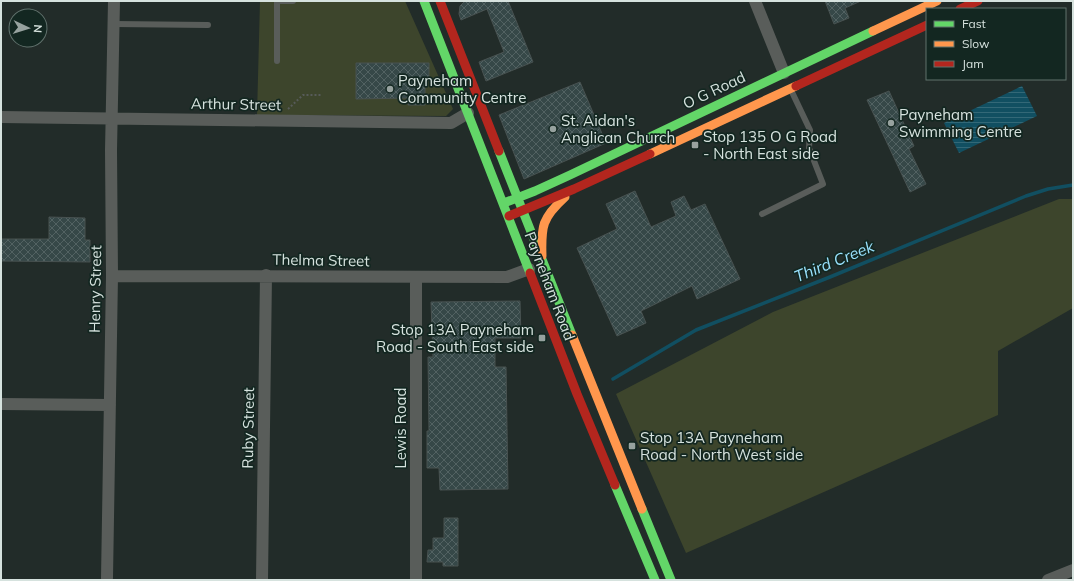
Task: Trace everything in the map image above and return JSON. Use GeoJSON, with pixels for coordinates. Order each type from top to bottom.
{"type":"FeatureCollection","features":[{"type":"Feature","properties":{"kind":"main road","name":"Payneham Road"},"geometry":{"type":"LineString","coordinates":[[424,1],[577,394],[654,580]]}},
{"type":"Feature","properties":{"kind":"main road","name":"Payneham Road"},"geometry":{"type":"LineString","coordinates":[[441,1],[522,211],[669,576]]}},
{"type":"Feature","properties":{"kind":"main road","name":"O G Road"},"geometry":{"type":"LineString","coordinates":[[503,203],[570,175],[937,1]]}},
{"type":"Feature","properties":{"kind":"main road"},"geometry":{"type":"LineString","coordinates":[[962,8],[978,1]]}},
{"type":"Feature","properties":{"kind":"main road","name":"O G Road"},"geometry":{"type":"LineString","coordinates":[[508,216],[574,189],[926,24]]}},
{"type":"Feature","properties":{"kind":"main road"},"geometry":{"type":"LineString","coordinates":[[784,73],[790,88]]}},
{"type":"Feature","properties":{"kind":"main road"},"geometry":{"type":"LineString","coordinates":[[542,261],[542,237],[545,219],[552,208],[574,189]]}},
{"type":"Feature","properties":{"kind":"street","name":"Henry Street"},"geometry":{"type":"LineString","coordinates":[[108,579],[114,1]]}},
{"type":"Feature","properties":{"kind":"street"},"geometry":{"type":"LineString","coordinates":[[755,1],[784,73]]}},
{"type":"Feature","properties":{"kind":"street","name":"Arthur Street"},"geometry":{"type":"LineString","coordinates":[[1,118],[112,118],[451,123],[468,113]]}},
{"type":"Feature","properties":{"kind":"street","name":"Thelma Street"},"geometry":{"type":"LineString","coordinates":[[112,276],[507,276],[529,269]]}},
{"type":"Feature","properties":{"kind":"street","name":"Ruby Street"},"geometry":{"type":"LineString","coordinates":[[262,580],[266,276]]}},
{"type":"Feature","properties":{"kind":"street","name":"Lewis Road"},"geometry":{"type":"LineString","coordinates":[[416,277],[416,580]]}},
{"type":"Feature","properties":{"kind":"street"},"geometry":{"type":"LineString","coordinates":[[1,404],[110,405]]}},
{"type":"Feature","properties":{"kind":"street"},"geometry":{"type":"LineString","coordinates":[[1048,580],[1073,570]]}},
{"type":"Feature","properties":{"kind":"street"},"geometry":{"type":"LineString","coordinates":[[654,580],[669,576]]}},
{"type":"Feature","properties":{"kind":"lane"},"geometry":{"type":"LineString","coordinates":[[276,61],[277,1],[293,1]]}},
{"type":"Feature","properties":{"kind":"lane"},"geometry":{"type":"LineString","coordinates":[[114,24],[208,25]]}},
{"type":"Feature","properties":{"kind":"lane"},"geometry":{"type":"LineString","coordinates":[[762,214],[823,184],[809,148],[810,130],[790,88]]}},
{"type":"Feature","properties":{"kind":"path"},"geometry":{"type":"LineString","coordinates":[[286,112],[303,94],[321,95]]}},
{"type":"Feature","properties":{"kind":"green space"},"geometry":{"type":"Polygon","coordinates":[[[260,1],[405,1],[453,109],[446,116],[257,115],[260,1]]]}},
{"type":"Feature","properties":{"kind":"green space"},"geometry":{"type":"Polygon","coordinates":[[[1059,199],[1073,199],[1073,308],[998,351],[998,415],[686,553],[616,394],[773,312],[1059,199]]]}},
{"type":"Feature","properties":{"kind":"water"},"geometry":{"type":"Polygon","coordinates":[[[1022,86],[1037,116],[959,153],[944,123],[1022,86]]]}},
{"type":"Feature","properties":{"kind":"building"},"geometry":{"type":"Polygon","coordinates":[[[465,1],[508,1],[533,62],[486,81],[479,62],[504,52],[487,9],[461,20],[459,14],[460,6],[465,1]]]}},
{"type":"Feature","properties":{"kind":"building"},"geometry":{"type":"Polygon","coordinates":[[[825,1],[861,1],[845,8],[849,18],[834,24],[825,1]]]}},
{"type":"Feature","properties":{"kind":"building","name":"Payneham Community Centre"},"geometry":{"type":"Polygon","coordinates":[[[356,63],[429,63],[429,80],[425,79],[425,105],[408,105],[409,98],[356,99],[356,63]]]}},
{"type":"Feature","properties":{"kind":"building","name":"St. Aidan's Anglican Church"},"geometry":{"type":"Polygon","coordinates":[[[580,82],[606,143],[524,179],[499,115],[580,82]]]}},
{"type":"Feature","properties":{"kind":"building","name":"Payneham Swimming Centre"},"geometry":{"type":"Polygon","coordinates":[[[889,91],[914,146],[909,149],[926,184],[910,192],[867,100],[889,91]]]}},
{"type":"Feature","properties":{"kind":"building"},"geometry":{"type":"Polygon","coordinates":[[[635,191],[651,227],[676,216],[671,202],[684,196],[691,210],[705,204],[740,279],[697,299],[692,286],[641,311],[646,323],[617,336],[577,248],[617,229],[606,204],[635,191]]]}},
{"type":"Feature","properties":{"kind":"building"},"geometry":{"type":"Polygon","coordinates":[[[49,217],[85,218],[85,240],[90,240],[90,262],[1,261],[1,239],[49,239],[49,217]]]}},
{"type":"Feature","properties":{"kind":"building"},"geometry":{"type":"Polygon","coordinates":[[[520,301],[521,338],[495,338],[495,367],[506,367],[508,489],[440,490],[439,468],[427,468],[427,431],[429,431],[428,357],[433,357],[431,302],[520,301]]]}},
{"type":"Feature","properties":{"kind":"building"},"geometry":{"type":"Polygon","coordinates":[[[444,518],[458,518],[458,566],[443,566],[443,562],[427,562],[428,550],[433,550],[433,538],[444,538],[444,518]]]}},
{"type":"Feature","properties":{"kind":"waterway","name":"Third Creek"},"geometry":{"type":"LineString","coordinates":[[613,379],[696,330],[830,277],[1026,196],[1048,189],[1073,185]]}},
{"type":"Feature","properties":{"kind":"traffic: fast"},"geometry":{"type":"LineString","coordinates":[[424,1],[530,273]]}},
{"type":"Feature","properties":{"kind":"traffic: fast"},"geometry":{"type":"LineString","coordinates":[[504,203],[570,175],[873,31]]}},
{"type":"Feature","properties":{"kind":"traffic: fast"},"geometry":{"type":"LineString","coordinates":[[499,151],[572,335]]}},
{"type":"Feature","properties":{"kind":"traffic: fast"},"geometry":{"type":"LineString","coordinates":[[615,485],[655,580]]}},
{"type":"Feature","properties":{"kind":"traffic: fast"},"geometry":{"type":"LineString","coordinates":[[642,509],[671,580]]}},
{"type":"Feature","properties":{"kind":"traffic: slow"},"geometry":{"type":"LineString","coordinates":[[873,31],[937,1]]}},
{"type":"Feature","properties":{"kind":"traffic: slow"},"geometry":{"type":"LineString","coordinates":[[650,154],[796,86]]}},
{"type":"Feature","properties":{"kind":"traffic: slow"},"geometry":{"type":"LineString","coordinates":[[542,256],[544,223],[557,204],[565,197]]}},
{"type":"Feature","properties":{"kind":"traffic: slow"},"geometry":{"type":"LineString","coordinates":[[572,335],[642,509]]}},
{"type":"Feature","properties":{"kind":"traffic: jam"},"geometry":{"type":"LineString","coordinates":[[440,1],[499,151]]}},
{"type":"Feature","properties":{"kind":"traffic: jam"},"geometry":{"type":"LineString","coordinates":[[962,8],[978,1]]}},
{"type":"Feature","properties":{"kind":"traffic: jam"},"geometry":{"type":"LineString","coordinates":[[796,86],[926,25]]}},
{"type":"Feature","properties":{"kind":"traffic: jam"},"geometry":{"type":"LineString","coordinates":[[509,216],[574,189],[650,154]]}},
{"type":"Feature","properties":{"kind":"traffic: jam"},"geometry":{"type":"LineString","coordinates":[[530,273],[577,394],[615,485]]}},
{"type":"Feature","properties":{"kind":"place","name":"Payneham Community Centre"},"geometry":{"type":"Point","coordinates":[390,89]}},
{"type":"Feature","properties":{"kind":"place","name":"Payneham Swimming Centre"},"geometry":{"type":"Point","coordinates":[891,123]}},
{"type":"Feature","properties":{"kind":"place","name":"St. Aidan's Anglican Church"},"geometry":{"type":"Point","coordinates":[553,129]}},
{"type":"Feature","properties":{"kind":"place","name":"Stop 135 O G Road - North East side"},"geometry":{"type":"Point","coordinates":[695,145]}},
{"type":"Feature","properties":{"kind":"place","name":"Stop 13A Payneham Road - South East side"},"geometry":{"type":"Point","coordinates":[542,338]}},
{"type":"Feature","properties":{"kind":"place","name":"Stop 13A Payneham Road - North West side"},"geometry":{"type":"Point","coordinates":[632,446]}}]}
